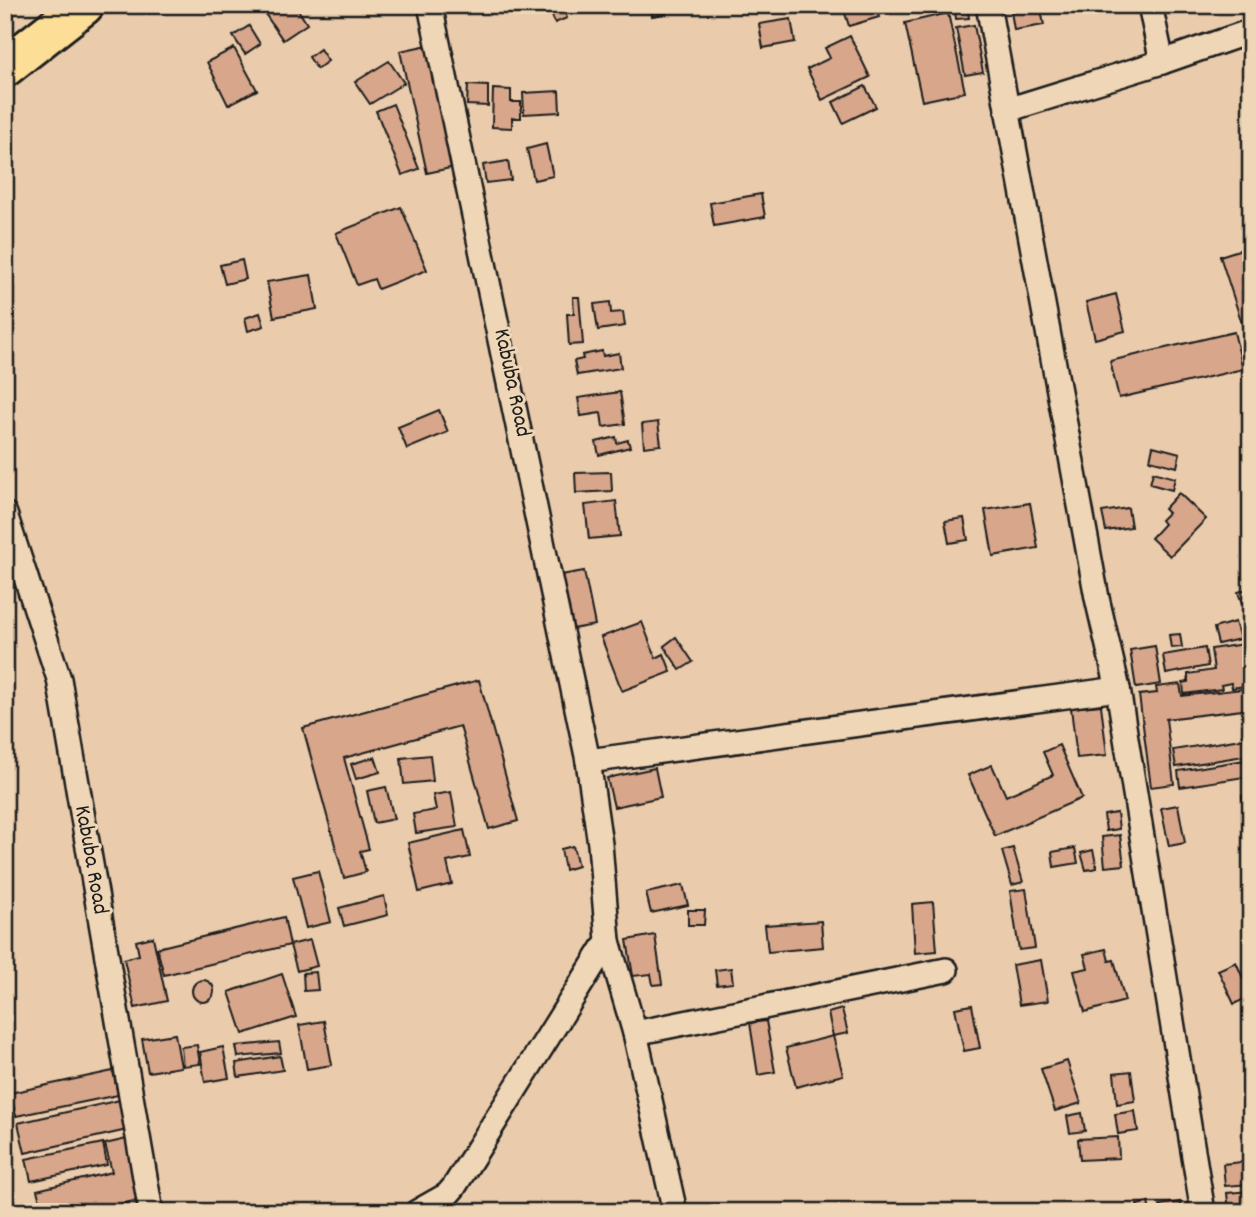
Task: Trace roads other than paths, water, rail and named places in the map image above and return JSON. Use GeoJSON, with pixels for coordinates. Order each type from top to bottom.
{"type":"FeatureCollection","features":[{"type":"Feature","properties":{"kind":"highway"},"geometry":{"type":"LineString","coordinates":[[5,67],[84,5]]}},
{"type":"Feature","properties":{"kind":"street","name":"Kabuba Road"},"geometry":{"type":"LineString","coordinates":[[430,5],[588,761],[600,844],[608,942],[635,1033],[675,1212]]}},
{"type":"Feature","properties":{"kind":"street"},"geometry":{"type":"LineString","coordinates":[[988,5],[1097,598],[1118,689],[1203,1212]]}},
{"type":"Feature","properties":{"kind":"street"},"geometry":{"type":"LineString","coordinates":[[1150,5],[1162,62]]}},
{"type":"Feature","properties":{"kind":"street"},"geometry":{"type":"LineString","coordinates":[[1007,110],[1251,31]]}},
{"type":"Feature","properties":{"kind":"street","name":"Kabuba Road"},"geometry":{"type":"LineString","coordinates":[[5,514],[59,679],[151,1212]]}},
{"type":"Feature","properties":{"kind":"street"},"geometry":{"type":"LineString","coordinates":[[588,761],[1118,689]]}},
{"type":"Feature","properties":{"kind":"street"},"geometry":{"type":"LineString","coordinates":[[417,1212],[447,1195],[454,1187],[608,942]]}},
{"type":"Feature","properties":{"kind":"street"},"geometry":{"type":"LineString","coordinates":[[635,1033],[946,970]]}}]}
